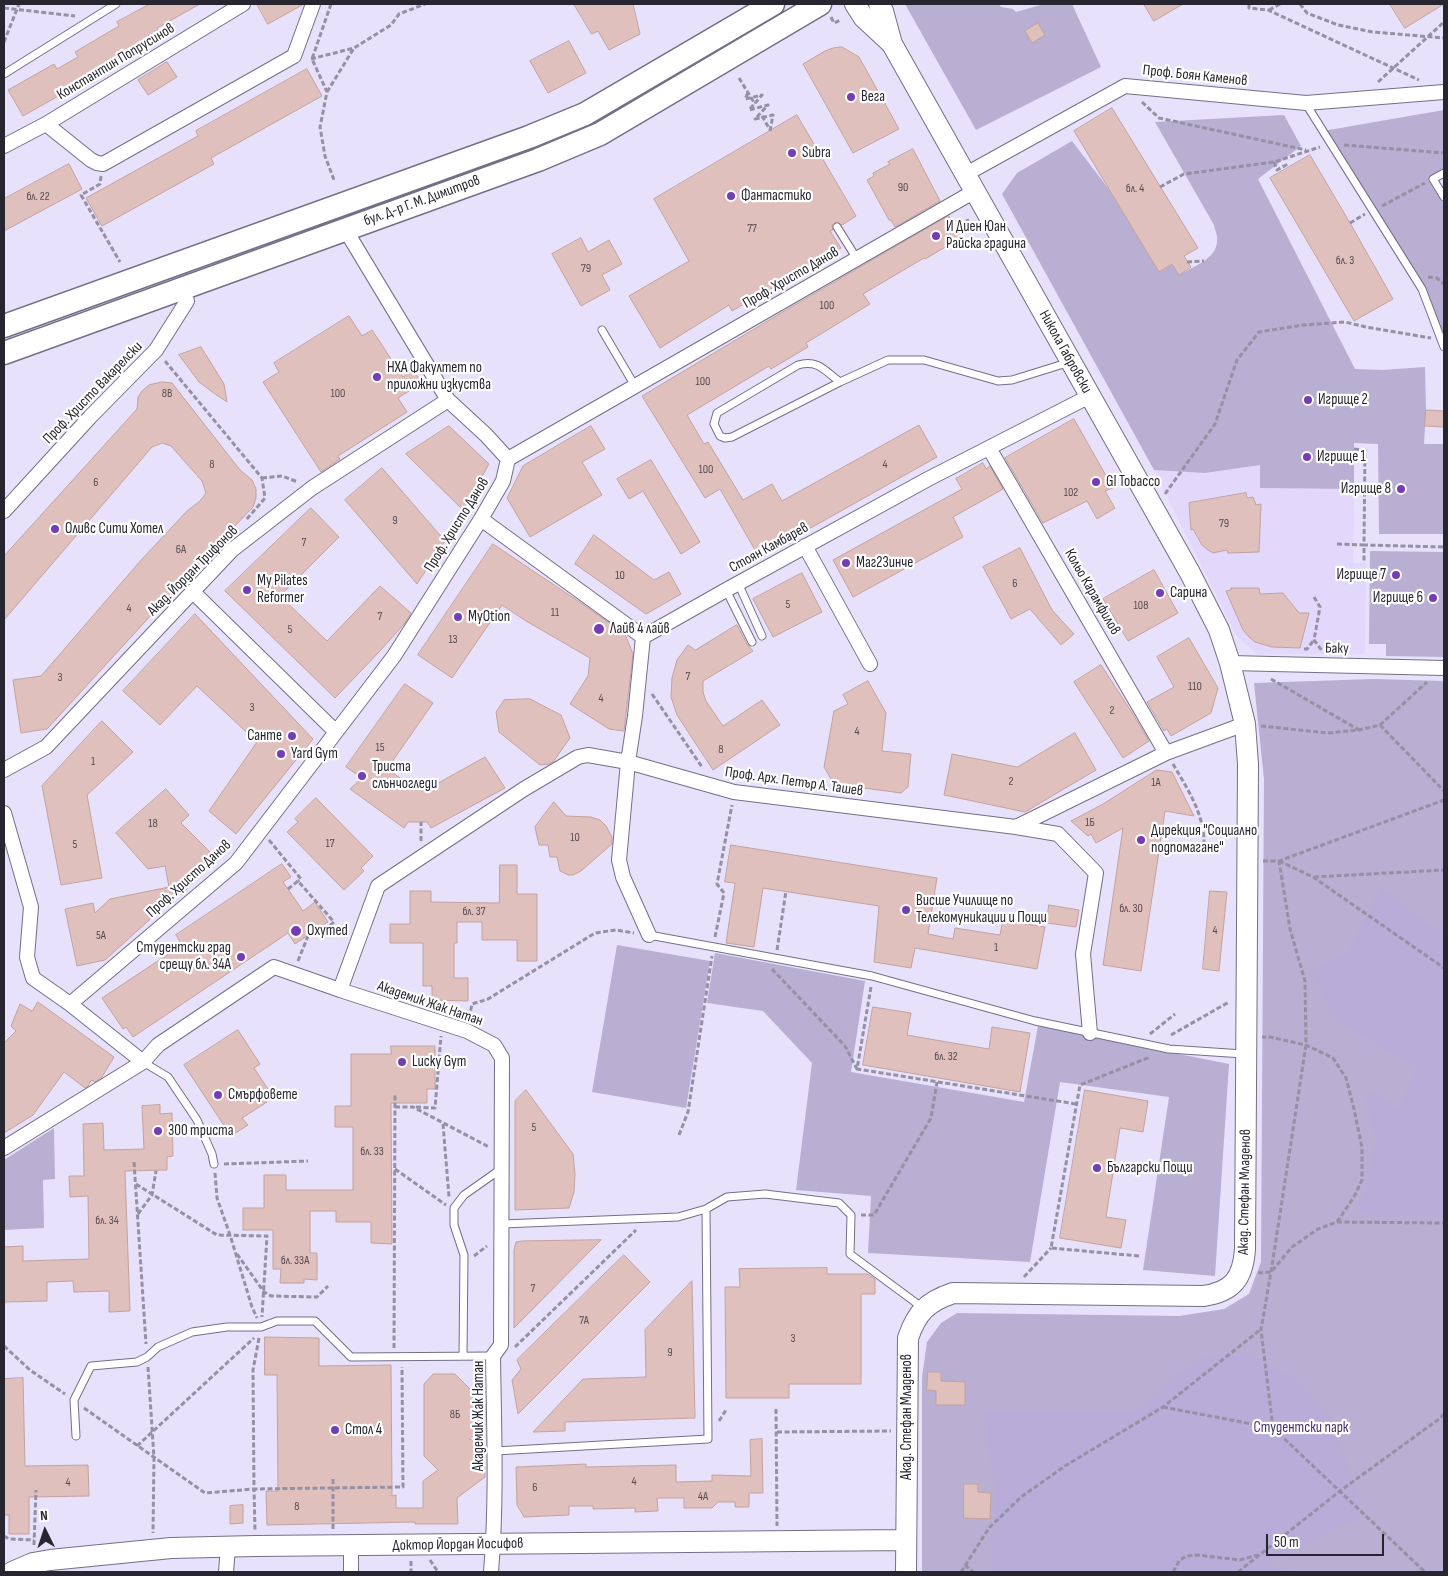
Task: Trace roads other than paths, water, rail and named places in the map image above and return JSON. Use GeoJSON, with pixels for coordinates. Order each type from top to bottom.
{"type":"FeatureCollection","features":[{"type":"Feature","properties":{"kind":"main road","name":"бул. Д-р Г. М. Димитров"},"geometry":{"type":"LineString","coordinates":[[4,326],[529,137],[585,114],[773,4]]}},
{"type":"Feature","properties":{"kind":"main road","name":"бул. Д-р Г. М. Димитров"},"geometry":{"type":"LineString","coordinates":[[4,353],[538,160],[600,134],[820,4]]}},
{"type":"Feature","properties":{"kind":"street","name":"Константин Попрусинов"},"geometry":{"type":"LineString","coordinates":[[4,146],[46,124],[243,4]]}},
{"type":"Feature","properties":{"kind":"street"},"geometry":{"type":"LineString","coordinates":[[46,124],[91,160],[103,164],[294,56],[313,4]]}},
{"type":"Feature","properties":{"kind":"street","name":"Никола Габровски"},"geometry":{"type":"LineString","coordinates":[[855,4],[864,18],[892,44]]}},
{"type":"Feature","properties":{"kind":"street","name":"Никола Габровски"},"geometry":{"type":"LineString","coordinates":[[879,4],[883,11],[892,44],[1190,573],[1219,630],[1230,663]]}},
{"type":"Feature","properties":{"kind":"street","name":"Проф. Боян Каменов"},"geometry":{"type":"LineString","coordinates":[[971,183],[1125,86],[1306,103],[1443,92]]}},
{"type":"Feature","properties":{"kind":"street","name":"Проф. Христо Данов"},"geometry":{"type":"LineString","coordinates":[[70,1004],[236,863],[394,656],[503,481],[508,459],[857,259],[971,183]]}},
{"type":"Feature","properties":{"kind":"street"},"geometry":{"type":"LineString","coordinates":[[345,229],[448,400],[508,459]]}},
{"type":"Feature","properties":{"kind":"street","name":"Проф. Христо Вакарелски"},"geometry":{"type":"LineString","coordinates":[[4,511],[90,417],[156,350],[187,301],[182,288]]}},
{"type":"Feature","properties":{"kind":"street","name":"Стоян Камбарев"},"geometry":{"type":"LineString","coordinates":[[643,637],[928,479],[1090,396]]}},
{"type":"Feature","properties":{"kind":"street","name":"Акад. Йордан Трифонов"},"geometry":{"type":"LineString","coordinates":[[4,770],[46,747],[232,550],[312,488],[448,400]]}},
{"type":"Feature","properties":{"kind":"street","name":"Кольо Карамфилов"},"geometry":{"type":"LineString","coordinates":[[989,448],[1166,753]]}},
{"type":"Feature","properties":{"kind":"street"},"geometry":{"type":"LineString","coordinates":[[481,519],[643,637],[628,762],[619,860],[623,877],[649,935]]}},
{"type":"Feature","properties":{"kind":"street"},"geometry":{"type":"LineString","coordinates":[[805,546],[870,664]]}},
{"type":"Feature","properties":{"kind":"street"},"geometry":{"type":"LineString","coordinates":[[193,592],[336,732]]}},
{"type":"Feature","properties":{"kind":"street","name":"Баку"},"geometry":{"type":"LineString","coordinates":[[1230,663],[1443,668]]}},
{"type":"Feature","properties":{"kind":"street","name":"Акад. Стефан Младенов"},"geometry":{"type":"LineString","coordinates":[[906,1572],[908,1338],[913,1322],[923,1308],[937,1298],[953,1293],[1203,1296],[1227,1289],[1240,1274],[1244,1262],[1245,1249],[1248,764],[1246,724],[1230,663]]}},
{"type":"Feature","properties":{"kind":"street"},"geometry":{"type":"LineString","coordinates":[[1016,827],[1166,753],[1246,724]]}},
{"type":"Feature","properties":{"kind":"street","name":"Проф. Арх. Петър А. Ташев"},"geometry":{"type":"LineString","coordinates":[[340,990],[378,886],[524,789],[578,757],[588,755],[628,762],[734,792],[1016,827],[1058,834],[1096,873],[1083,954],[1090,1033]]}},
{"type":"Feature","properties":{"kind":"street"},"geometry":{"type":"LineString","coordinates":[[4,812],[31,907],[27,958],[32,978],[70,1004],[143,1062]]}},
{"type":"Feature","properties":{"kind":"street","name":"Академик Жак Натан"},"geometry":{"type":"LineString","coordinates":[[4,1148],[143,1062],[158,1045],[274,967],[467,1031],[494,1046],[502,1058],[502,1224],[501,1345],[493,1356],[495,1451],[492,1572]]}},
{"type":"Feature","properties":{"kind":"street","name":"Доктор Йордан Йосифов"},"geometry":{"type":"LineString","coordinates":[[12,1572],[33,1563],[59,1559],[153,1550],[255,1546],[906,1540]]}},
{"type":"Feature","properties":{"kind":"street"},"geometry":{"type":"LineString","coordinates":[[342,1546],[351,1572]]}},
{"type":"Feature","properties":{"kind":"street"},"geometry":{"type":"LineString","coordinates":[[226,1572],[228,1547]]}},
{"type":"Feature","properties":{"kind":"lane"},"geometry":{"type":"LineString","coordinates":[[4,74],[116,4]]}},
{"type":"Feature","properties":{"kind":"lane"},"geometry":{"type":"LineString","coordinates":[[1306,103],[1422,289],[1443,343]]}},
{"type":"Feature","properties":{"kind":"lane"},"geometry":{"type":"LineString","coordinates":[[1444,173],[1433,179],[1444,197]]}},
{"type":"Feature","properties":{"kind":"lane"},"geometry":{"type":"LineString","coordinates":[[837,227],[857,259]]}},
{"type":"Feature","properties":{"kind":"lane"},"geometry":{"type":"LineString","coordinates":[[602,330],[634,386]]}},
{"type":"Feature","properties":{"kind":"lane"},"geometry":{"type":"LineString","coordinates":[[840,382],[816,364],[807,362],[798,365],[717,413],[714,424],[720,436],[725,438],[732,437],[840,382],[888,360],[924,360],[998,382],[1012,380],[1070,362]]}},
{"type":"Feature","properties":{"kind":"lane"},"geometry":{"type":"LineString","coordinates":[[738,583],[762,636]]}},
{"type":"Feature","properties":{"kind":"lane"},"geometry":{"type":"LineString","coordinates":[[726,590],[752,642]]}},
{"type":"Feature","properties":{"kind":"lane"},"geometry":{"type":"LineString","coordinates":[[649,935],[872,976],[1035,1022],[1169,1049],[1246,1045]]}},
{"type":"Feature","properties":{"kind":"lane"},"geometry":{"type":"LineString","coordinates":[[143,1062],[168,1077],[197,1120],[212,1154],[214,1164]]}},
{"type":"Feature","properties":{"kind":"lane"},"geometry":{"type":"LineString","coordinates":[[462,1356],[464,1255],[454,1224],[454,1208],[464,1195],[501,1169]]}},
{"type":"Feature","properties":{"kind":"lane"},"geometry":{"type":"LineString","coordinates":[[502,1224],[678,1218],[706,1209],[726,1197],[765,1194],[839,1203],[850,1215],[850,1254],[923,1308]]}},
{"type":"Feature","properties":{"kind":"lane"},"geometry":{"type":"LineString","coordinates":[[495,1451],[708,1439],[706,1209]]}},
{"type":"Feature","properties":{"kind":"lane"},"geometry":{"type":"LineString","coordinates":[[76,1436],[74,1400],[91,1366],[137,1362],[147,1357],[158,1346],[192,1332],[227,1327],[262,1327],[277,1320],[315,1322],[351,1357],[493,1356]]}},
{"type":"Feature","properties":{"kind":"place","name":"Вега"},"geometry":{"type":"Point","coordinates":[851,97]}},
{"type":"Feature","properties":{"kind":"place","name":"Subra"},"geometry":{"type":"Point","coordinates":[792,153]}},
{"type":"Feature","properties":{"kind":"place","name":"Фантастико"},"geometry":{"type":"Point","coordinates":[731,196]}},
{"type":"Feature","properties":{"kind":"place","name":"И Диен Юан Райска градина"},"geometry":{"type":"Point","coordinates":[936,236]}},
{"type":"Feature","properties":{"kind":"place","name":"НХА Факултет по приложни изкуства"},"geometry":{"type":"Point","coordinates":[377,377]}},
{"type":"Feature","properties":{"kind":"place","name":"Игрище 2"},"geometry":{"type":"Point","coordinates":[1308,400]}},
{"type":"Feature","properties":{"kind":"place","name":"Игрище 1"},"geometry":{"type":"Point","coordinates":[1307,457]}},
{"type":"Feature","properties":{"kind":"place","name":"GI Tobacco"},"geometry":{"type":"Point","coordinates":[1096,482]}},
{"type":"Feature","properties":{"kind":"place","name":"Игрище 8"},"geometry":{"type":"Point","coordinates":[1401,489]}},
{"type":"Feature","properties":{"kind":"place","name":"Оливс Сити Хотел"},"geometry":{"type":"Point","coordinates":[55,529]}},
{"type":"Feature","properties":{"kind":"place","name":"Маг23инче"},"geometry":{"type":"Point","coordinates":[846,563]}},
{"type":"Feature","properties":{"kind":"place","name":"Игрище 7"},"geometry":{"type":"Point","coordinates":[1396,575]}},
{"type":"Feature","properties":{"kind":"place","name":"My Pilates Reformer"},"geometry":{"type":"Point","coordinates":[247,590]}},
{"type":"Feature","properties":{"kind":"place","name":"Сарина"},"geometry":{"type":"Point","coordinates":[1160,593]}},
{"type":"Feature","properties":{"kind":"place","name":"Игрище 6"},"geometry":{"type":"Point","coordinates":[1433,598]}},
{"type":"Feature","properties":{"kind":"place","name":"MyOtion"},"geometry":{"type":"Point","coordinates":[458,617]}},
{"type":"Feature","properties":{"kind":"place","name":"Лайв 4 лайв"},"geometry":{"type":"Point","coordinates":[599,629]}},
{"type":"Feature","properties":{"kind":"place","name":"Санте"},"geometry":{"type":"Point","coordinates":[292,736]}},
{"type":"Feature","properties":{"kind":"place","name":"Yard Gym"},"geometry":{"type":"Point","coordinates":[281,754]}},
{"type":"Feature","properties":{"kind":"place","name":"Триста слънчогледи"},"geometry":{"type":"Point","coordinates":[362,776]}},
{"type":"Feature","properties":{"kind":"place","name":"Дирекция \"Социално подпомагане\""},"geometry":{"type":"Point","coordinates":[1141,840]}},
{"type":"Feature","properties":{"kind":"place","name":"Висше Училище по Телекомуникации и Пощи"},"geometry":{"type":"Point","coordinates":[906,910]}},
{"type":"Feature","properties":{"kind":"place","name":"Oxymed"},"geometry":{"type":"Point","coordinates":[296,931]}},
{"type":"Feature","properties":{"kind":"place","name":"Студентски град срещу бл. 34А"},"geometry":{"type":"Point","coordinates":[241,957]}},
{"type":"Feature","properties":{"kind":"place","name":"Lucky Gym"},"geometry":{"type":"Point","coordinates":[402,1062]}},
{"type":"Feature","properties":{"kind":"place","name":"Смърфовете"},"geometry":{"type":"Point","coordinates":[218,1095]}},
{"type":"Feature","properties":{"kind":"place","name":"300 триста"},"geometry":{"type":"Point","coordinates":[158,1131]}},
{"type":"Feature","properties":{"kind":"place","name":"Български Пощи"},"geometry":{"type":"Point","coordinates":[1097,1168]}},
{"type":"Feature","properties":{"kind":"place","name":"Стол 4"},"geometry":{"type":"Point","coordinates":[335,1430]}},
{"type":"Feature","properties":{"kind":"park label","name":"Студентски парк"},"geometry":{"type":"Point","coordinates":[1301,1428]}}]}
